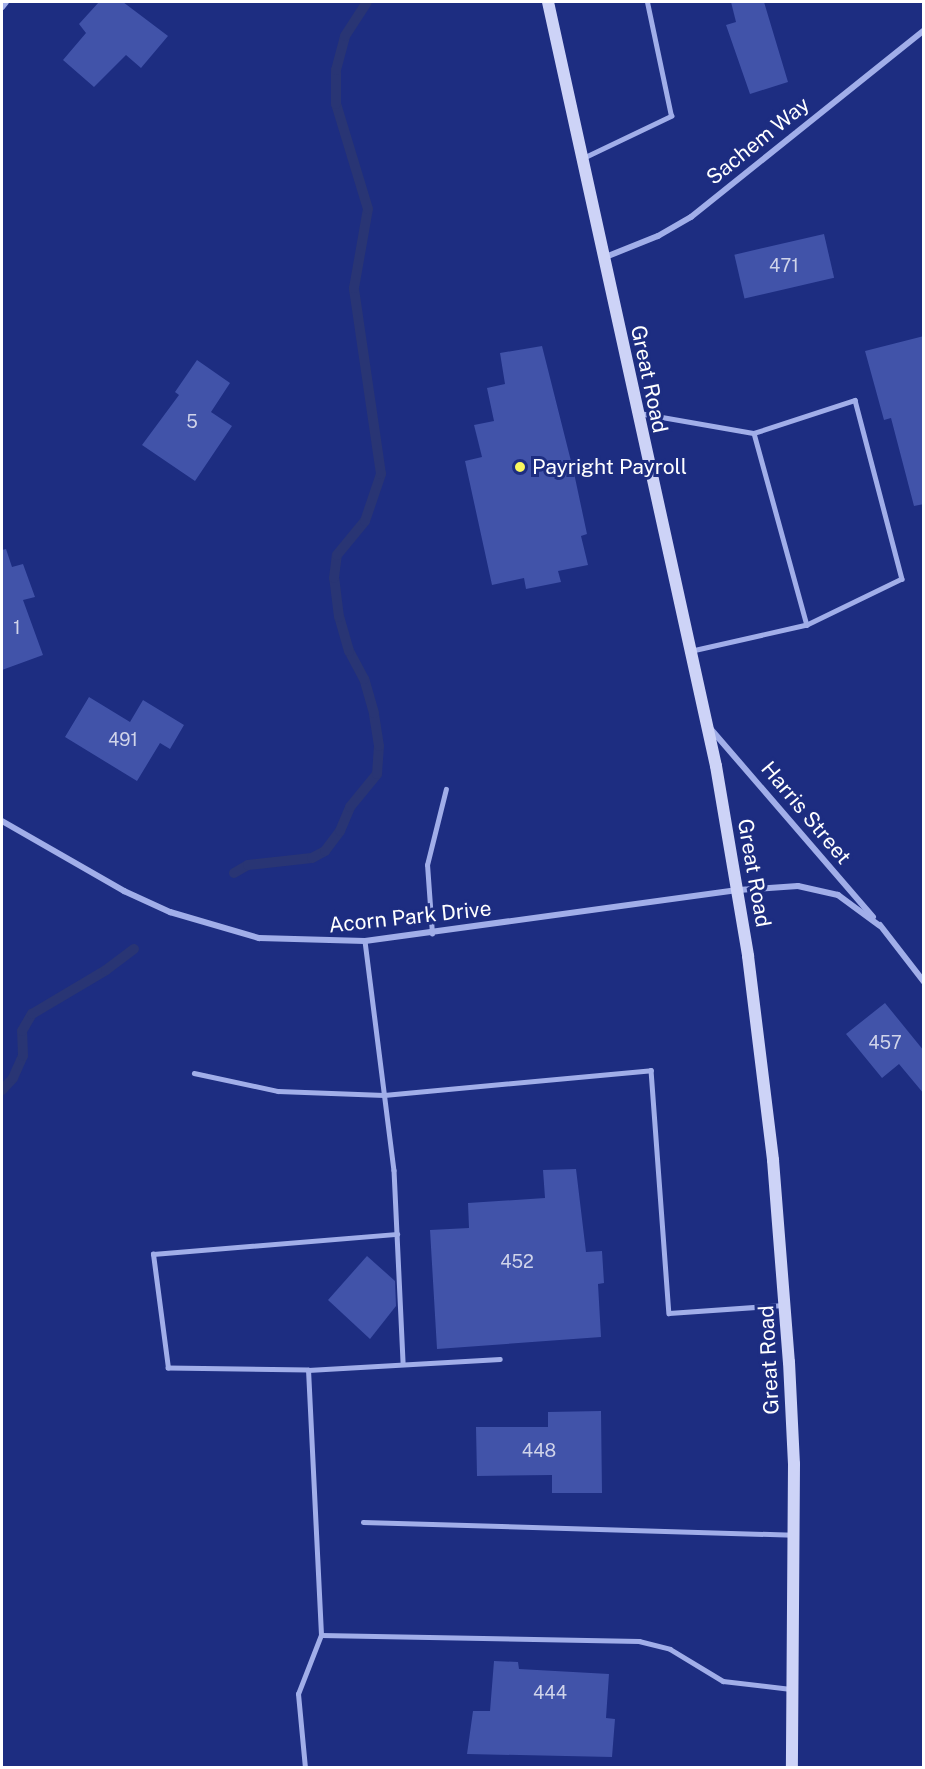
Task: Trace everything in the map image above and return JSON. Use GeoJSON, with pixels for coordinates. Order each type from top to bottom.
{"type":"FeatureCollection","features":[{"type":"Feature","properties":{"kind":"main road","name":"Great Road"},"geometry":{"type":"LineString","coordinates":[[548,2],[705,722],[738,890],[765,1079],[785,1305],[794,1464],[792,1767]]}},
{"type":"Feature","properties":{"kind":"street"},"geometry":{"type":"LineString","coordinates":[[2,7],[6,2]]}},
{"type":"Feature","properties":{"kind":"street","name":"Sachem Way"},"geometry":{"type":"LineString","coordinates":[[602,258],[658,236],[691,217],[924,30]]}},
{"type":"Feature","properties":{"kind":"street","name":"Harris Street"},"geometry":{"type":"LineString","coordinates":[[705,722],[806,835],[924,982]]}},
{"type":"Feature","properties":{"kind":"street","name":"Acorn Park Drive"},"geometry":{"type":"LineString","coordinates":[[2,821],[124,891],[216,928],[259,938],[365,941],[432,934],[738,890]]}},
{"type":"Feature","properties":{"kind":"street","name":"Harris Street"},"geometry":{"type":"LineString","coordinates":[[738,890],[818,888],[838,896],[880,926]]}},
{"type":"Feature","properties":{"kind":"lane"},"geometry":{"type":"LineString","coordinates":[[581,159],[671,116],[647,2]]}},
{"type":"Feature","properties":{"kind":"lane"},"geometry":{"type":"LineString","coordinates":[[636,413],[754,433],[855,400],[902,579],[807,625],[689,651]]}},
{"type":"Feature","properties":{"kind":"lane"},"geometry":{"type":"LineString","coordinates":[[754,433],[807,625]]}},
{"type":"Feature","properties":{"kind":"lane"},"geometry":{"type":"LineString","coordinates":[[432,934],[427,865],[446,789]]}},
{"type":"Feature","properties":{"kind":"lane"},"geometry":{"type":"LineString","coordinates":[[365,941],[384,1095],[397,1234],[403,1364]]}},
{"type":"Feature","properties":{"kind":"lane"},"geometry":{"type":"LineString","coordinates":[[194,1073],[278,1091],[384,1095],[651,1070],[669,1313],[785,1305]]}},
{"type":"Feature","properties":{"kind":"lane"},"geometry":{"type":"LineString","coordinates":[[397,1234],[153,1254],[168,1368],[308,1370],[500,1359]]}},
{"type":"Feature","properties":{"kind":"lane"},"geometry":{"type":"LineString","coordinates":[[305,1767],[298,1694],[321,1635],[308,1370]]}},
{"type":"Feature","properties":{"kind":"lane"},"geometry":{"type":"LineString","coordinates":[[363,1522],[793,1535]]}},
{"type":"Feature","properties":{"kind":"lane"},"geometry":{"type":"LineString","coordinates":[[321,1635],[639,1641],[670,1649],[723,1681],[792,1689]]}},
{"type":"Feature","properties":{"kind":"building"},"geometry":{"type":"Polygon","coordinates":[[[99,2],[123,2],[168,36],[141,68],[126,55],[94,87],[63,60],[86,33],[79,24],[99,2]]]}},
{"type":"Feature","properties":{"kind":"building"},"geometry":{"type":"Polygon","coordinates":[[[731,2],[764,2],[788,82],[750,94],[726,25],[736,22],[731,2]]]}},
{"type":"Feature","properties":{"kind":"building"},"geometry":{"type":"Polygon","coordinates":[[[824,234],[834,278],[744,299],[734,255],[824,234]]]}},
{"type":"Feature","properties":{"kind":"building"},"geometry":{"type":"Polygon","coordinates":[[[924,336],[924,504],[914,506],[891,418],[884,420],[865,351],[924,336]]]}},
{"type":"Feature","properties":{"kind":"building","name":"Payright Payroll"},"geometry":{"type":"Polygon","coordinates":[[[542,346],[587,534],[581,536],[588,565],[558,571],[561,582],[526,589],[524,578],[492,585],[465,461],[482,457],[474,425],[494,421],[487,388],[505,384],[500,353],[542,346]]]}},
{"type":"Feature","properties":{"kind":"building"},"geometry":{"type":"Polygon","coordinates":[[[197,360],[230,383],[211,412],[232,426],[195,481],[142,445],[179,395],[175,392],[197,360]]]}},
{"type":"Feature","properties":{"kind":"building"},"geometry":{"type":"Polygon","coordinates":[[[6,549],[12,567],[23,564],[35,597],[23,600],[43,655],[2,670],[2,550],[6,549]]]}},
{"type":"Feature","properties":{"kind":"building"},"geometry":{"type":"Polygon","coordinates":[[[89,697],[130,722],[143,700],[184,725],[170,749],[160,743],[137,781],[65,737],[89,697]]]}},
{"type":"Feature","properties":{"kind":"building"},"geometry":{"type":"Polygon","coordinates":[[[885,1003],[924,1051],[924,1094],[899,1064],[882,1078],[846,1034],[885,1003]]]}},
{"type":"Feature","properties":{"kind":"building"},"geometry":{"type":"Polygon","coordinates":[[[576,1169],[586,1252],[602,1251],[604,1283],[598,1284],[601,1337],[437,1349],[430,1230],[469,1228],[468,1203],[545,1198],[543,1170],[576,1169]]]}},
{"type":"Feature","properties":{"kind":"building"},"geometry":{"type":"Polygon","coordinates":[[[367,1256],[395,1281],[396,1306],[370,1339],[328,1300],[367,1256]]]}},
{"type":"Feature","properties":{"kind":"building"},"geometry":{"type":"Polygon","coordinates":[[[601,1411],[602,1493],[552,1493],[552,1475],[477,1476],[476,1427],[548,1427],[548,1412],[601,1411]]]}},
{"type":"Feature","properties":{"kind":"building"},"geometry":{"type":"Polygon","coordinates":[[[494,1661],[518,1662],[519,1669],[609,1674],[606,1718],[615,1719],[612,1757],[467,1754],[473,1711],[490,1711],[494,1661]]]}},
{"type":"Feature","properties":{"kind":"waterway"},"geometry":{"type":"LineString","coordinates":[[234,873],[248,865],[312,858],[325,851],[340,831],[350,807],[377,774],[379,746],[374,713],[364,679],[349,651],[339,617],[334,578],[337,555],[365,521],[381,474],[354,288],[368,209],[336,104],[336,70],[345,36],[367,2]]}},
{"type":"Feature","properties":{"kind":"waterway"},"geometry":{"type":"LineString","coordinates":[[2,1090],[13,1078],[23,1056],[22,1031],[32,1014],[106,970],[134,949]]}},
{"type":"Feature","properties":{"kind":"place","name":"Payright Payroll"},"geometry":{"type":"Point","coordinates":[520,467]}}]}
